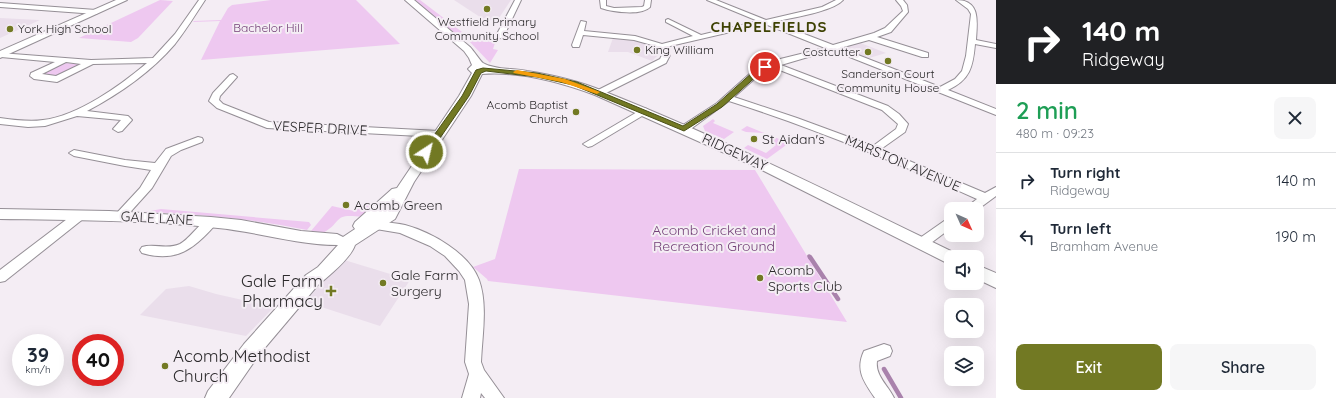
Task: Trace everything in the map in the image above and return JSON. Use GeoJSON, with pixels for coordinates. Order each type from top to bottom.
{"type":"FeatureCollection","features":[{"type":"Feature","properties":{"kind":"street"},"geometry":{"type":"LineString","coordinates":[[1,55],[123,0]]}},
{"type":"Feature","properties":{"kind":"street"},"geometry":{"type":"LineString","coordinates":[[0,122],[23,124],[46,123],[78,113],[132,78],[154,60],[172,42],[202,0]]}},
{"type":"Feature","properties":{"kind":"street"},"geometry":{"type":"LineString","coordinates":[[339,244],[375,226],[389,215],[407,182],[465,96],[481,69],[471,53],[409,0]]}},
{"type":"Feature","properties":{"kind":"street"},"geometry":{"type":"LineString","coordinates":[[455,38],[500,36],[518,0]]}},
{"type":"Feature","properties":{"kind":"street"},"geometry":{"type":"LineString","coordinates":[[603,0],[603,8],[614,10],[643,9],[647,7],[648,0]]}},
{"type":"Feature","properties":{"kind":"street"},"geometry":{"type":"LineString","coordinates":[[712,1],[722,0]]}},
{"type":"Feature","properties":{"kind":"street"},"geometry":{"type":"LineString","coordinates":[[580,33],[635,38],[662,46],[824,8],[835,4],[840,0]]}},
{"type":"Feature","properties":{"kind":"street"},"geometry":{"type":"LineString","coordinates":[[684,129],[711,112],[756,72],[771,64],[888,30],[905,14],[906,11],[904,5],[899,0]]}},
{"type":"Feature","properties":{"kind":"street"},"geometry":{"type":"LineString","coordinates":[[939,90],[955,83],[964,75],[968,64],[974,14],[968,5],[959,0]]}},
{"type":"Feature","properties":{"kind":"street"},"geometry":{"type":"LineString","coordinates":[[712,1],[996,112]]}},
{"type":"Feature","properties":{"kind":"street"},"geometry":{"type":"LineString","coordinates":[[38,8],[51,2]]}},
{"type":"Feature","properties":{"kind":"street"},"geometry":{"type":"LineString","coordinates":[[0,5],[96,12]]}},
{"type":"Feature","properties":{"kind":"street"},"geometry":{"type":"LineString","coordinates":[[668,21],[700,37]]}},
{"type":"Feature","properties":{"kind":"street"},"geometry":{"type":"LineString","coordinates":[[576,45],[582,22]]}},
{"type":"Feature","properties":{"kind":"street"},"geometry":{"type":"LineString","coordinates":[[868,37],[925,55]]}},
{"type":"Feature","properties":{"kind":"street"},"geometry":{"type":"LineString","coordinates":[[971,41],[996,46]]}},
{"type":"Feature","properties":{"kind":"street"},"geometry":{"type":"LineString","coordinates":[[599,93],[662,61],[666,55],[662,46]]}},
{"type":"Feature","properties":{"kind":"street"},"geometry":{"type":"LineString","coordinates":[[1,55],[91,62],[154,60]]}},
{"type":"Feature","properties":{"kind":"street"},"geometry":{"type":"LineString","coordinates":[[63,60],[34,76],[57,79],[91,62]]}},
{"type":"Feature","properties":{"kind":"street"},"geometry":{"type":"LineString","coordinates":[[771,64],[877,104],[896,116],[902,124],[901,130],[875,149]]}},
{"type":"Feature","properties":{"kind":"street","name":"RIDGEWAY"},"geometry":{"type":"LineString","coordinates":[[481,69],[550,77],[575,84],[644,111],[798,182],[944,254]]}},
{"type":"Feature","properties":{"kind":"street","name":"VESPER DRIVE"},"geometry":{"type":"LineString","coordinates":[[232,77],[216,95],[214,101],[220,106],[262,124],[439,134]]}},
{"type":"Feature","properties":{"kind":"street","name":"MARSTON AVENUE"},"geometry":{"type":"LineString","coordinates":[[728,98],[785,116],[875,149],[985,198]]}},
{"type":"Feature","properties":{"kind":"street"},"geometry":{"type":"LineString","coordinates":[[588,144],[644,111]]}},
{"type":"Feature","properties":{"kind":"street"},"geometry":{"type":"LineString","coordinates":[[78,113],[125,118],[126,122],[118,129]]}},
{"type":"Feature","properties":{"kind":"street"},"geometry":{"type":"LineString","coordinates":[[120,216],[152,180],[158,167],[168,153],[198,140]]}},
{"type":"Feature","properties":{"kind":"street"},"geometry":{"type":"LineString","coordinates":[[74,153],[125,163],[158,167]]}},
{"type":"Feature","properties":{"kind":"street"},"geometry":{"type":"LineString","coordinates":[[216,398],[251,350],[312,280],[324,271],[339,244],[364,224],[407,182]]}},
{"type":"Feature","properties":{"kind":"street"},"geometry":{"type":"LineString","coordinates":[[980,202],[996,191]]}},
{"type":"Feature","properties":{"kind":"street","name":"GALE LANE"},"geometry":{"type":"LineString","coordinates":[[0,214],[120,216],[241,224],[339,244]]}},
{"type":"Feature","properties":{"kind":"street"},"geometry":{"type":"LineString","coordinates":[[389,215],[403,229]]}},
{"type":"Feature","properties":{"kind":"street"},"geometry":{"type":"LineString","coordinates":[[0,277],[79,216]]}},
{"type":"Feature","properties":{"kind":"street"},"geometry":{"type":"LineString","coordinates":[[147,250],[163,253],[178,250],[192,243],[211,222]]}},
{"type":"Feature","properties":{"kind":"street"},"geometry":{"type":"LineString","coordinates":[[375,226],[403,229],[435,243],[450,253],[464,267],[472,280],[476,304],[473,362],[477,374],[495,398]]}},
{"type":"Feature","properties":{"kind":"street"},"geometry":{"type":"LineString","coordinates":[[922,243],[944,227]]}},
{"type":"Feature","properties":{"kind":"street"},"geometry":{"type":"LineString","coordinates":[[984,275],[996,281]]}},
{"type":"Feature","properties":{"kind":"street"},"geometry":{"type":"LineString","coordinates":[[884,351],[870,356],[866,363],[868,371],[885,398]]}},
{"type":"Feature","properties":{"kind":"street"},"geometry":{"type":"LineString","coordinates":[[471,398],[477,374]]}},
{"type":"Feature","properties":{"kind":"shaded area","name":"Westfield Primary Community School"},"geometry":{"type":"Polygon","coordinates":[[[454,0],[511,0],[497,21],[483,19],[454,0]]]}},
{"type":"Feature","properties":{"kind":"shaded area","name":"York High School"},"geometry":{"type":"Polygon","coordinates":[[[0,18],[40,20],[0,38],[0,18]]]}},
{"type":"Feature","properties":{"kind":"shaded area"},"geometry":{"type":"Polygon","coordinates":[[[613,38],[648,44],[657,50],[658,55],[652,61],[628,52],[608,52],[613,38]]]}},
{"type":"Feature","properties":{"kind":"shaded area"},"geometry":{"type":"Polygon","coordinates":[[[858,42],[886,53],[866,59],[837,48],[858,42]]]}},
{"type":"Feature","properties":{"kind":"shaded area"},"geometry":{"type":"Polygon","coordinates":[[[341,259],[410,280],[380,326],[306,302],[341,259]]]}},
{"type":"Feature","properties":{"kind":"shaded area"},"geometry":{"type":"Polygon","coordinates":[[[189,286],[216,294],[274,307],[246,336],[140,315],[166,289],[189,286]]]}},
{"type":"Feature","properties":{"kind":"green space"},"geometry":{"type":"Polygon","coordinates":[[[160,0],[173,1],[138,38],[131,42],[79,38],[160,0]]]}},
{"type":"Feature","properties":{"kind":"green space","name":"Bachelor Hill"},"geometry":{"type":"Polygon","coordinates":[[[271,0],[356,0],[400,44],[201,60],[220,21],[193,22],[194,21],[221,20],[228,8],[232,5],[271,0]]]}},
{"type":"Feature","properties":{"kind":"green space"},"geometry":{"type":"Polygon","coordinates":[[[412,0],[420,0],[462,32],[457,34],[463,33],[466,36],[457,35],[412,0]]]}},
{"type":"Feature","properties":{"kind":"green space"},"geometry":{"type":"Polygon","coordinates":[[[469,38],[491,38],[496,40],[493,49],[498,50],[490,63],[468,40],[469,38]]]}},
{"type":"Feature","properties":{"kind":"green space"},"geometry":{"type":"Polygon","coordinates":[[[64,63],[83,64],[60,77],[37,76],[64,63]]]}},
{"type":"Feature","properties":{"kind":"green space"},"geometry":{"type":"Polygon","coordinates":[[[713,119],[715,121],[713,123],[734,132],[724,139],[705,131],[703,126],[713,119]]]}},
{"type":"Feature","properties":{"kind":"green space"},"geometry":{"type":"Polygon","coordinates":[[[747,126],[764,133],[746,132],[741,130],[747,126]]]}},
{"type":"Feature","properties":{"kind":"green space"},"geometry":{"type":"Polygon","coordinates":[[[765,133],[789,143],[767,159],[744,148],[748,145],[766,153],[776,145],[770,142],[765,133]]]}},
{"type":"Feature","properties":{"kind":"green space","name":"Acomb Cricket and Recreation Ground"},"geometry":{"type":"Polygon","coordinates":[[[519,169],[755,170],[847,322],[488,281],[473,267],[495,259],[519,169]]]}},
{"type":"Feature","properties":{"kind":"green space"},"geometry":{"type":"Polygon","coordinates":[[[360,203],[368,205],[370,208],[362,217],[342,217],[323,233],[311,231],[332,206],[354,211],[360,203]]]}},
{"type":"Feature","properties":{"kind":"green space"},"geometry":{"type":"Polygon","coordinates":[[[161,209],[309,222],[311,225],[307,230],[226,218],[145,212],[161,209]]]}},
{"type":"Feature","properties":{"kind":"waterway"},"geometry":{"type":"LineString","coordinates":[[810,257],[838,299]]}},
{"type":"Feature","properties":{"kind":"waterway"},"geometry":{"type":"LineString","coordinates":[[884,369],[901,398]]}},
{"type":"Feature","properties":{"kind":"slow traffic"},"geometry":{"type":"LineString","coordinates":[[517,72],[550,77],[597,92]]}},
{"type":"Feature","properties":{"kind":"place","name":"Westfield Primary Community School"},"geometry":{"type":"Point","coordinates":[487,9]}},
{"type":"Feature","properties":{"kind":"place","name":"York High School"},"geometry":{"type":"Point","coordinates":[10,29]}},
{"type":"Feature","properties":{"kind":"place","name":"King William"},"geometry":{"type":"Point","coordinates":[637,50]}},
{"type":"Feature","properties":{"kind":"place","name":"Costcutter"},"geometry":{"type":"Point","coordinates":[868,52]}},
{"type":"Feature","properties":{"kind":"place","name":"Sanderson Court Community House"},"geometry":{"type":"Point","coordinates":[888,61]}},
{"type":"Feature","properties":{"kind":"place","name":"Acomb Baptist Church"},"geometry":{"type":"Point","coordinates":[576,112]}},
{"type":"Feature","properties":{"kind":"place","name":"St Aidan's"},"geometry":{"type":"Point","coordinates":[754,139]}},
{"type":"Feature","properties":{"kind":"place","name":"Acomb Green"},"geometry":{"type":"Point","coordinates":[346,205]}},
{"type":"Feature","properties":{"kind":"place","name":"Acomb Sports Club"},"geometry":{"type":"Point","coordinates":[760,278]}},
{"type":"Feature","properties":{"kind":"place","name":"Gale Farm Surgery"},"geometry":{"type":"Point","coordinates":[383,283]}},
{"type":"Feature","properties":{"kind":"place","name":"Gale Farm Pharmacy"},"geometry":{"type":"Point","coordinates":[331,291]}},
{"type":"Feature","properties":{"kind":"place","name":"Acomb Methodist Church"},"geometry":{"type":"Point","coordinates":[165,366]}},
{"type":"Feature","properties":{"kind":"district","name":"CHAPELFIELDS"},"geometry":{"type":"Point","coordinates":[769,27]}},
{"type":"Feature","properties":{"kind":"route"},"geometry":{"type":"LineString","coordinates":[[426,152],[474,83],[478,72],[486,69],[525,73],[562,80],[644,111],[684,129],[711,112],[741,87],[756,72],[765,67]]}}]}
